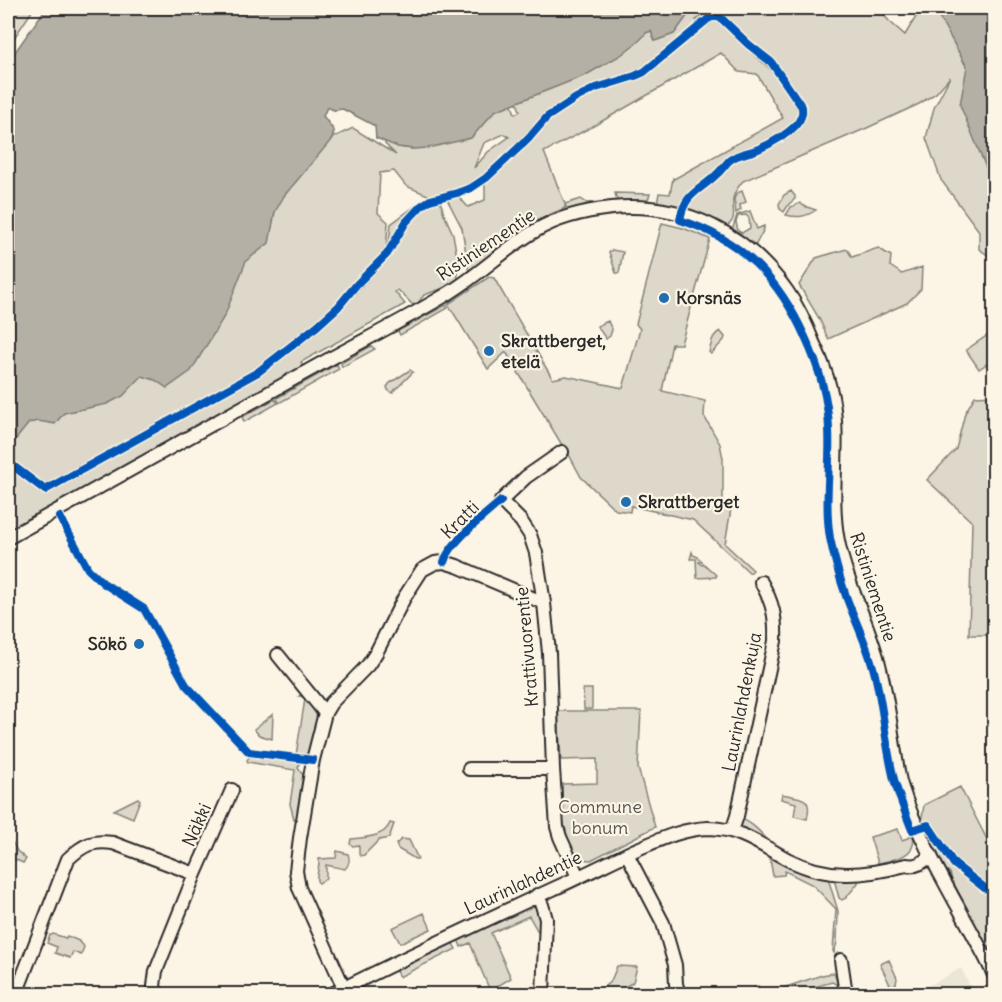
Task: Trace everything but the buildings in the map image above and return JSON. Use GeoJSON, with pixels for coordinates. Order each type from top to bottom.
{"type":"FeatureCollection","features":[{"type":"Feature","properties":{"kind":"street","name":"Ristiniementie"},"geometry":{"type":"LineString","coordinates":[[8,538],[449,293],[533,232],[580,213],[613,208],[666,210],[700,220],[719,229],[772,272],[789,294],[805,321],[825,369],[835,416],[834,514],[837,537],[842,561],[880,667],[900,780],[913,819],[994,975]]}},
{"type":"Feature","properties":{"kind":"street","name":"Krattivuorentie"},"geometry":{"type":"LineString","coordinates":[[562,452],[526,477],[501,501],[530,535],[536,553],[549,652],[557,826],[578,877]]}},
{"type":"Feature","properties":{"kind":"street"},"geometry":{"type":"LineString","coordinates":[[344,988],[299,888],[296,871],[311,768],[325,713],[331,703],[368,665],[404,598],[422,570],[444,562],[544,603]]}},
{"type":"Feature","properties":{"kind":"street","name":"Laurinlahdenkuja"},"geometry":{"type":"LineString","coordinates":[[732,831],[775,641],[776,628],[773,609],[761,582]]}},
{"type":"Feature","properties":{"kind":"street"},"geometry":{"type":"LineString","coordinates":[[278,655],[325,713]]}},
{"type":"Feature","properties":{"kind":"street"},"geometry":{"type":"LineString","coordinates":[[469,769],[553,769]]}},
{"type":"Feature","properties":{"kind":"street","name":"Näkki"},"geometry":{"type":"LineString","coordinates":[[157,994],[154,986],[156,971],[232,790]]}},
{"type":"Feature","properties":{"kind":"street","name":"Laurinlahdentie"},"geometry":{"type":"LineString","coordinates":[[332,994],[537,895],[681,832],[710,828],[732,831],[753,839],[800,864],[832,873],[862,874],[906,865],[916,856],[931,855]]}},
{"type":"Feature","properties":{"kind":"street"},"geometry":{"type":"LineString","coordinates":[[16,994],[68,859],[82,846],[104,841],[113,843],[195,874]]}},
{"type":"Feature","properties":{"kind":"street"},"geometry":{"type":"LineString","coordinates":[[627,854],[663,923],[675,965],[679,994]]}},
{"type":"Feature","properties":{"kind":"street"},"geometry":{"type":"LineString","coordinates":[[537,895],[546,920],[543,994]]}},
{"type":"Feature","properties":{"kind":"street"},"geometry":{"type":"LineString","coordinates":[[841,960],[846,994]]}},
{"type":"Feature","properties":{"kind":"shaded area"},"geometry":{"type":"Polygon","coordinates":[[[46,8],[693,8],[674,34],[655,41],[651,31],[646,33],[621,55],[586,75],[495,111],[471,138],[428,148],[398,147],[376,138],[375,126],[343,109],[334,110],[327,107],[323,116],[334,131],[332,139],[284,196],[275,212],[269,243],[246,261],[225,315],[191,371],[167,388],[155,380],[142,376],[123,396],[107,404],[64,413],[55,424],[38,421],[29,423],[8,449],[8,62],[46,8]]]}},
{"type":"Feature","properties":{"kind":"shaded area"},"geometry":{"type":"Polygon","coordinates":[[[926,8],[994,8],[994,187],[960,105],[967,67],[938,15],[926,8]]]}},
{"type":"Feature","properties":{"kind":"shaded area"},"geometry":{"type":"Polygon","coordinates":[[[961,968],[974,994],[912,994],[932,984],[961,968]]]}},
{"type":"Feature","properties":{"kind":"green space"},"geometry":{"type":"Polygon","coordinates":[[[16,8],[34,8],[8,47],[8,19],[16,8]]]}},
{"type":"Feature","properties":{"kind":"green space"},"geometry":{"type":"Polygon","coordinates":[[[267,8],[398,147],[412,149],[506,86],[515,114],[520,111],[512,88],[561,8],[878,8],[905,35],[917,15],[925,8],[948,8],[939,15],[966,66],[994,98],[994,259],[979,249],[979,231],[941,180],[926,138],[934,108],[950,77],[936,93],[919,104],[743,181],[734,194],[733,217],[726,227],[706,217],[657,204],[659,193],[670,194],[673,178],[783,118],[757,74],[739,72],[721,53],[544,152],[565,204],[581,199],[587,203],[617,201],[615,193],[650,194],[647,203],[569,211],[565,205],[565,208],[526,225],[469,273],[462,228],[447,199],[459,197],[468,207],[485,200],[485,184],[542,128],[542,122],[491,171],[457,191],[430,196],[406,186],[394,171],[380,173],[378,213],[388,222],[386,251],[334,307],[292,343],[297,343],[334,316],[387,260],[391,224],[419,203],[440,200],[453,234],[458,283],[424,295],[418,303],[413,305],[398,290],[395,292],[405,304],[301,362],[303,367],[8,532],[8,184],[267,8]],[[714,9],[696,20],[707,26],[716,19],[743,40],[753,54],[782,83],[798,110],[795,122],[799,125],[804,117],[804,106],[776,63],[714,9]],[[327,107],[323,116],[334,131],[332,138],[353,128],[396,155],[384,140],[376,138],[376,126],[343,109],[334,110],[327,107]],[[504,134],[484,143],[474,168],[488,152],[509,137],[504,134]]]}},
{"type":"Feature","properties":{"kind":"green space"},"geometry":{"type":"Polygon","coordinates":[[[742,191],[746,202],[740,205],[741,210],[736,213],[734,199],[737,193],[742,191]]]}},
{"type":"Feature","properties":{"kind":"green space"},"geometry":{"type":"Polygon","coordinates":[[[791,191],[795,199],[784,212],[780,209],[779,204],[784,195],[791,191]]]}},
{"type":"Feature","properties":{"kind":"green space"},"geometry":{"type":"Polygon","coordinates":[[[800,203],[816,210],[802,216],[786,215],[791,207],[800,203]]]}},
{"type":"Feature","properties":{"kind":"green space"},"geometry":{"type":"Polygon","coordinates":[[[750,211],[757,229],[764,226],[755,246],[732,231],[737,215],[750,211]],[[746,215],[738,216],[736,222],[738,231],[742,233],[750,228],[749,218],[746,215]]]}},
{"type":"Feature","properties":{"kind":"green space"},"geometry":{"type":"Polygon","coordinates":[[[662,223],[683,228],[710,239],[681,344],[672,344],[662,391],[705,401],[704,416],[720,444],[723,458],[723,504],[731,509],[725,544],[753,570],[750,573],[693,520],[631,506],[630,512],[616,510],[581,477],[506,352],[488,369],[448,304],[489,277],[494,278],[553,379],[566,376],[623,388],[640,329],[636,324],[662,223]]]}},
{"type":"Feature","properties":{"kind":"green space"},"geometry":{"type":"Polygon","coordinates":[[[878,248],[891,256],[890,266],[902,274],[922,267],[921,289],[907,303],[828,339],[820,320],[799,285],[816,258],[847,249],[852,257],[878,248]]]}},
{"type":"Feature","properties":{"kind":"green space"},"geometry":{"type":"Polygon","coordinates":[[[612,250],[623,252],[619,273],[616,273],[609,252],[612,250]]]}},
{"type":"Feature","properties":{"kind":"green space"},"geometry":{"type":"Polygon","coordinates":[[[446,305],[448,308],[400,335],[398,331],[446,305]]]}},
{"type":"Feature","properties":{"kind":"green space"},"geometry":{"type":"Polygon","coordinates":[[[608,321],[612,330],[606,339],[597,326],[608,321]]]}},
{"type":"Feature","properties":{"kind":"green space"},"geometry":{"type":"Polygon","coordinates":[[[720,331],[725,337],[724,340],[711,354],[709,352],[712,340],[720,331]]]}},
{"type":"Feature","properties":{"kind":"green space"},"geometry":{"type":"Polygon","coordinates":[[[994,331],[994,359],[979,369],[966,350],[994,331]]]}},
{"type":"Feature","properties":{"kind":"green space"},"geometry":{"type":"Polygon","coordinates":[[[371,346],[375,349],[342,367],[341,363],[371,346]]]}},
{"type":"Feature","properties":{"kind":"green space"},"geometry":{"type":"Polygon","coordinates":[[[337,364],[339,369],[279,403],[277,398],[337,364]]]}},
{"type":"Feature","properties":{"kind":"green space"},"geometry":{"type":"Polygon","coordinates":[[[410,370],[413,372],[392,393],[388,390],[390,383],[410,370]]]}},
{"type":"Feature","properties":{"kind":"green space"},"geometry":{"type":"Polygon","coordinates":[[[994,395],[994,646],[986,635],[969,635],[972,522],[927,480],[956,449],[965,413],[975,396],[994,395]]]}},
{"type":"Feature","properties":{"kind":"green space"},"geometry":{"type":"Polygon","coordinates":[[[275,399],[278,403],[244,422],[242,417],[275,399]]]}},
{"type":"Feature","properties":{"kind":"green space"},"geometry":{"type":"Polygon","coordinates":[[[692,552],[702,561],[699,562],[702,565],[703,563],[716,577],[697,578],[696,559],[690,559],[692,552]]]}},
{"type":"Feature","properties":{"kind":"green space"},"geometry":{"type":"Polygon","coordinates":[[[583,689],[592,689],[592,709],[584,709],[583,689]]]}},
{"type":"Feature","properties":{"kind":"green space"},"geometry":{"type":"Polygon","coordinates":[[[303,693],[317,717],[308,752],[303,756],[296,755],[305,699],[299,696],[303,693]]]}},
{"type":"Feature","properties":{"kind":"green space","name":"Commune bonum"},"geometry":{"type":"Polygon","coordinates":[[[558,711],[641,711],[638,768],[655,827],[591,860],[576,859],[567,836],[562,816],[562,784],[597,783],[597,759],[561,760],[558,711]]]}},
{"type":"Feature","properties":{"kind":"green space"},"geometry":{"type":"Polygon","coordinates":[[[273,714],[272,739],[259,735],[254,729],[273,714]]]}},
{"type":"Feature","properties":{"kind":"green space"},"geometry":{"type":"Polygon","coordinates":[[[255,754],[300,761],[298,768],[303,775],[297,818],[294,819],[290,804],[295,770],[248,762],[250,756],[255,754]]]}},
{"type":"Feature","properties":{"kind":"green space"},"geometry":{"type":"Polygon","coordinates":[[[960,787],[994,853],[994,952],[982,938],[950,873],[942,867],[919,821],[924,805],[960,787]]]}},
{"type":"Feature","properties":{"kind":"green space"},"geometry":{"type":"Polygon","coordinates":[[[782,794],[804,799],[807,802],[807,819],[794,816],[796,803],[781,799],[782,794]]]}},
{"type":"Feature","properties":{"kind":"green space"},"geometry":{"type":"Polygon","coordinates":[[[138,798],[140,800],[133,818],[114,810],[138,798]]]}},
{"type":"Feature","properties":{"kind":"green space"},"geometry":{"type":"Polygon","coordinates":[[[739,818],[753,826],[772,844],[743,830],[740,827],[739,818]]]}},
{"type":"Feature","properties":{"kind":"green space"},"geometry":{"type":"Polygon","coordinates":[[[390,823],[394,824],[389,838],[379,840],[364,855],[359,854],[358,845],[350,844],[351,839],[383,832],[390,823]]]}},
{"type":"Feature","properties":{"kind":"green space"},"geometry":{"type":"Polygon","coordinates":[[[898,829],[902,840],[913,836],[912,848],[903,856],[878,863],[870,837],[898,829]]]}},
{"type":"Feature","properties":{"kind":"green space"},"geometry":{"type":"Polygon","coordinates":[[[10,838],[17,851],[26,859],[23,863],[8,858],[8,839],[10,838]]]}},
{"type":"Feature","properties":{"kind":"green space"},"geometry":{"type":"Polygon","coordinates":[[[402,839],[409,840],[418,859],[398,849],[396,844],[402,839]]]}},
{"type":"Feature","properties":{"kind":"green space"},"geometry":{"type":"Polygon","coordinates":[[[337,851],[348,854],[347,866],[345,869],[326,865],[326,878],[319,883],[317,878],[319,859],[336,858],[337,851]]]}},
{"type":"Feature","properties":{"kind":"green space"},"geometry":{"type":"Polygon","coordinates":[[[765,852],[828,878],[838,911],[837,942],[834,953],[836,909],[813,885],[785,871],[784,875],[773,876],[770,859],[765,852]]]}},
{"type":"Feature","properties":{"kind":"green space"},"geometry":{"type":"Polygon","coordinates":[[[834,879],[858,879],[858,883],[842,900],[839,898],[834,879]]]}},
{"type":"Feature","properties":{"kind":"green space"},"geometry":{"type":"Polygon","coordinates":[[[534,903],[538,905],[542,914],[542,939],[529,916],[491,933],[511,978],[490,991],[470,943],[461,947],[458,939],[534,903]]]}},
{"type":"Feature","properties":{"kind":"green space"},"geometry":{"type":"Polygon","coordinates":[[[424,913],[431,929],[400,943],[392,928],[424,913]]]}},
{"type":"Feature","properties":{"kind":"green space"},"geometry":{"type":"Polygon","coordinates":[[[50,935],[79,941],[84,947],[81,955],[73,952],[70,958],[55,953],[57,947],[47,943],[50,935]]]}},
{"type":"Feature","properties":{"kind":"green space"},"geometry":{"type":"Polygon","coordinates":[[[452,942],[456,949],[399,977],[395,969],[452,942]]]}},
{"type":"Feature","properties":{"kind":"green space"},"geometry":{"type":"Polygon","coordinates":[[[889,960],[897,978],[896,984],[891,987],[880,964],[889,960]]]}},
{"type":"Feature","properties":{"kind":"green space"},"geometry":{"type":"Polygon","coordinates":[[[617,966],[637,967],[633,982],[622,989],[622,994],[602,994],[605,986],[611,981],[617,966]]]}},
{"type":"Feature","properties":{"kind":"green space"},"geometry":{"type":"Polygon","coordinates":[[[833,973],[838,985],[832,982],[789,994],[765,994],[833,973]]]}},
{"type":"Feature","properties":{"kind":"green space"},"geometry":{"type":"Polygon","coordinates":[[[758,986],[765,994],[742,994],[758,986]]]}},
{"type":"Feature","properties":{"kind":"cycle path"},"geometry":{"type":"LineString","coordinates":[[8,462],[45,490],[258,372],[338,307],[387,254],[406,222],[421,206],[430,200],[471,188],[486,178],[529,138],[547,117],[596,88],[644,72],[708,19],[720,18],[771,62],[802,107],[802,114],[794,127],[782,136],[762,148],[730,160],[689,198],[680,220],[722,238],[756,264],[783,297],[805,337],[815,359],[827,405],[830,538],[844,591],[874,671],[899,795],[912,830],[928,825],[954,864],[986,889],[994,892]]}},
{"type":"Feature","properties":{"kind":"cycle path","name":"Kratti"},"geometry":{"type":"LineString","coordinates":[[444,562],[460,538],[501,501]]}},
{"type":"Feature","properties":{"kind":"cycle path"},"geometry":{"type":"LineString","coordinates":[[60,517],[88,569],[103,583],[144,609],[186,685],[249,752],[313,760]]}},
{"type":"Feature","properties":{"kind":"place","name":"Korsnäs"},"geometry":{"type":"Point","coordinates":[664,298]}},
{"type":"Feature","properties":{"kind":"place","name":"Skrattberget, etelä"},"geometry":{"type":"Point","coordinates":[489,351]}},
{"type":"Feature","properties":{"kind":"place","name":"Skrattberget"},"geometry":{"type":"Point","coordinates":[626,502]}},
{"type":"Feature","properties":{"kind":"place","name":"Sökö"},"geometry":{"type":"Point","coordinates":[139,644]}}]}
